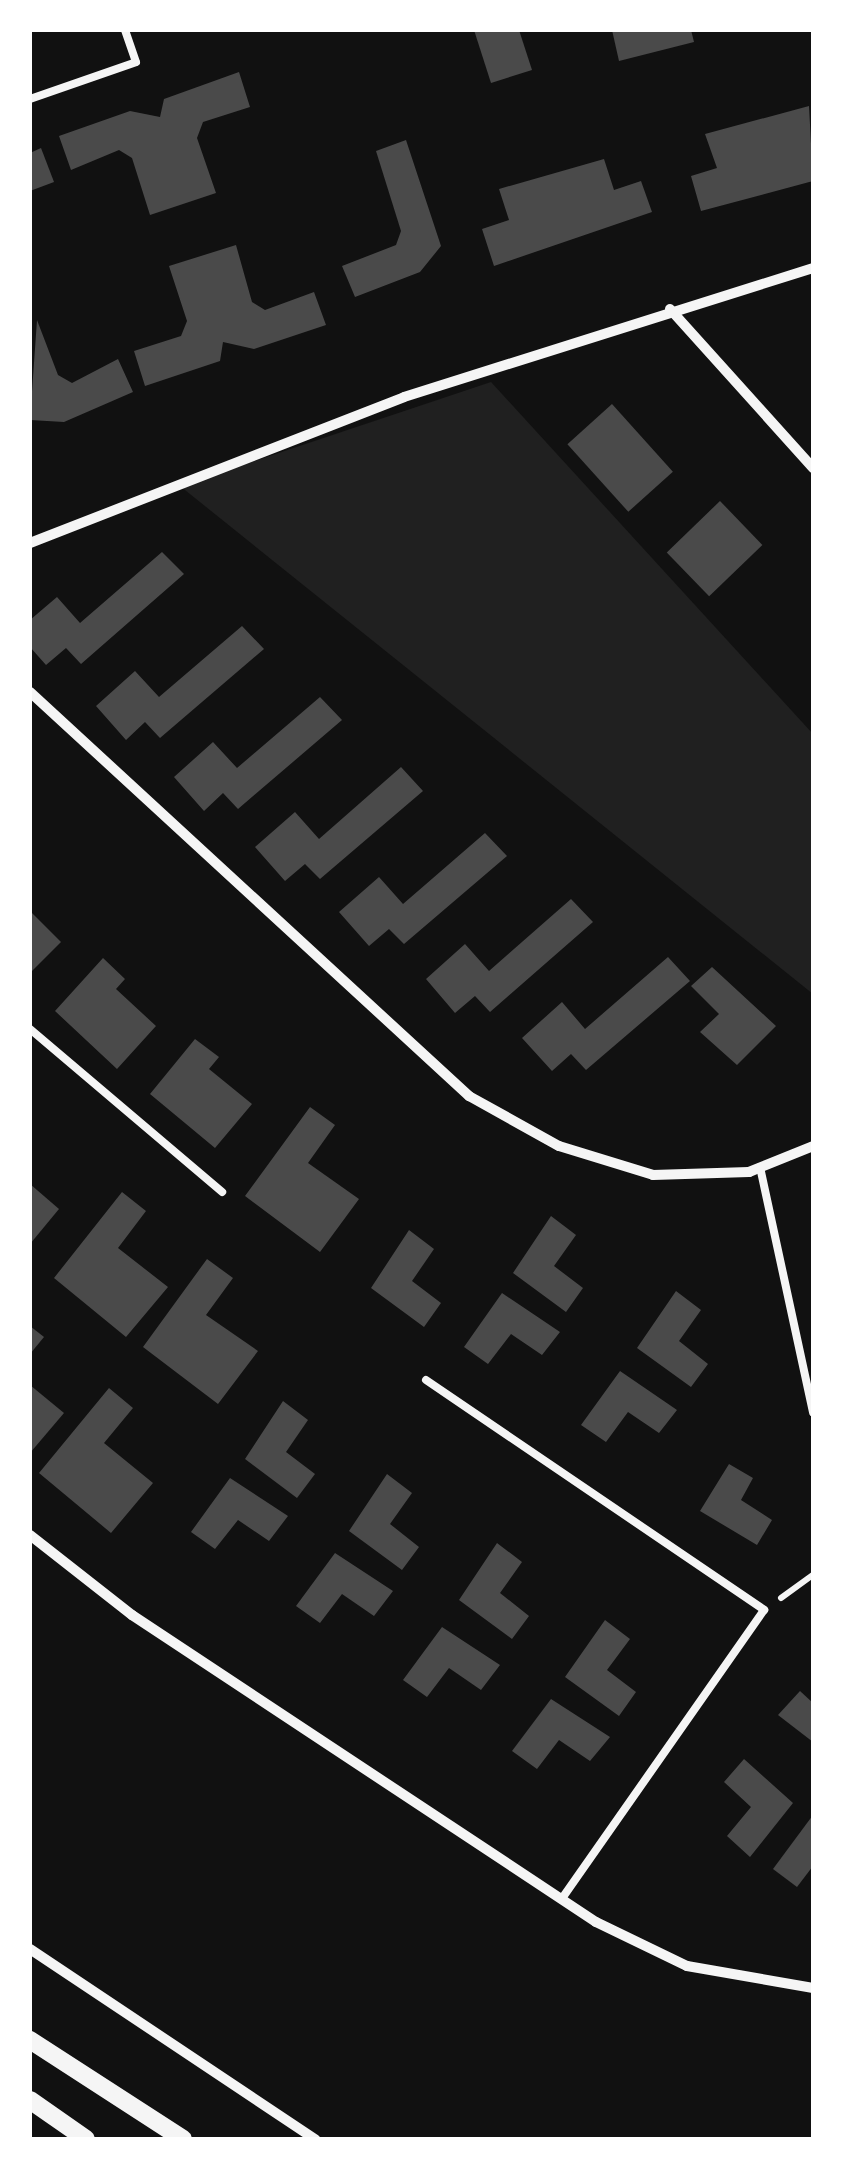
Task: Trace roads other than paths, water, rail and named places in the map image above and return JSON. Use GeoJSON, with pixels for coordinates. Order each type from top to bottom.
{"type":"FeatureCollection","features":[{"type":"Feature","properties":{"kind":"street"},"geometry":{"type":"LineString","coordinates":[[30,543],[404,397],[670,308],[813,268]]}},
{"type":"Feature","properties":{"kind":"street"},"geometry":{"type":"LineString","coordinates":[[670,308],[813,468]]}},
{"type":"Feature","properties":{"kind":"street"},"geometry":{"type":"LineString","coordinates":[[30,692],[469,1096],[559,1146],[653,1176],[760,1167],[813,1146]]}},
{"type":"Feature","properties":{"kind":"street"},"geometry":{"type":"LineString","coordinates":[[30,1535],[132,1615],[562,1898],[686,1966],[813,1988]]}},
{"type":"Feature","properties":{"kind":"street"},"geometry":{"type":"LineString","coordinates":[[30,1949],[315,2139]]}},
{"type":"Feature","properties":{"kind":"street"},"geometry":{"type":"LineString","coordinates":[[30,2040],[183,2139]]}},
{"type":"Feature","properties":{"kind":"street"},"geometry":{"type":"LineString","coordinates":[[30,2100],[86,2139]]}},
{"type":"Feature","properties":{"kind":"lane"},"geometry":{"type":"LineString","coordinates":[[30,99],[136,62],[126,30]]}},
{"type":"Feature","properties":{"kind":"lane"},"geometry":{"type":"LineString","coordinates":[[30,1029],[222,1192]]}},
{"type":"Feature","properties":{"kind":"lane"},"geometry":{"type":"LineString","coordinates":[[760,1167],[813,1412]]}},
{"type":"Feature","properties":{"kind":"lane"},"geometry":{"type":"LineString","coordinates":[[426,1380],[764,1610],[562,1898]]}}]}
